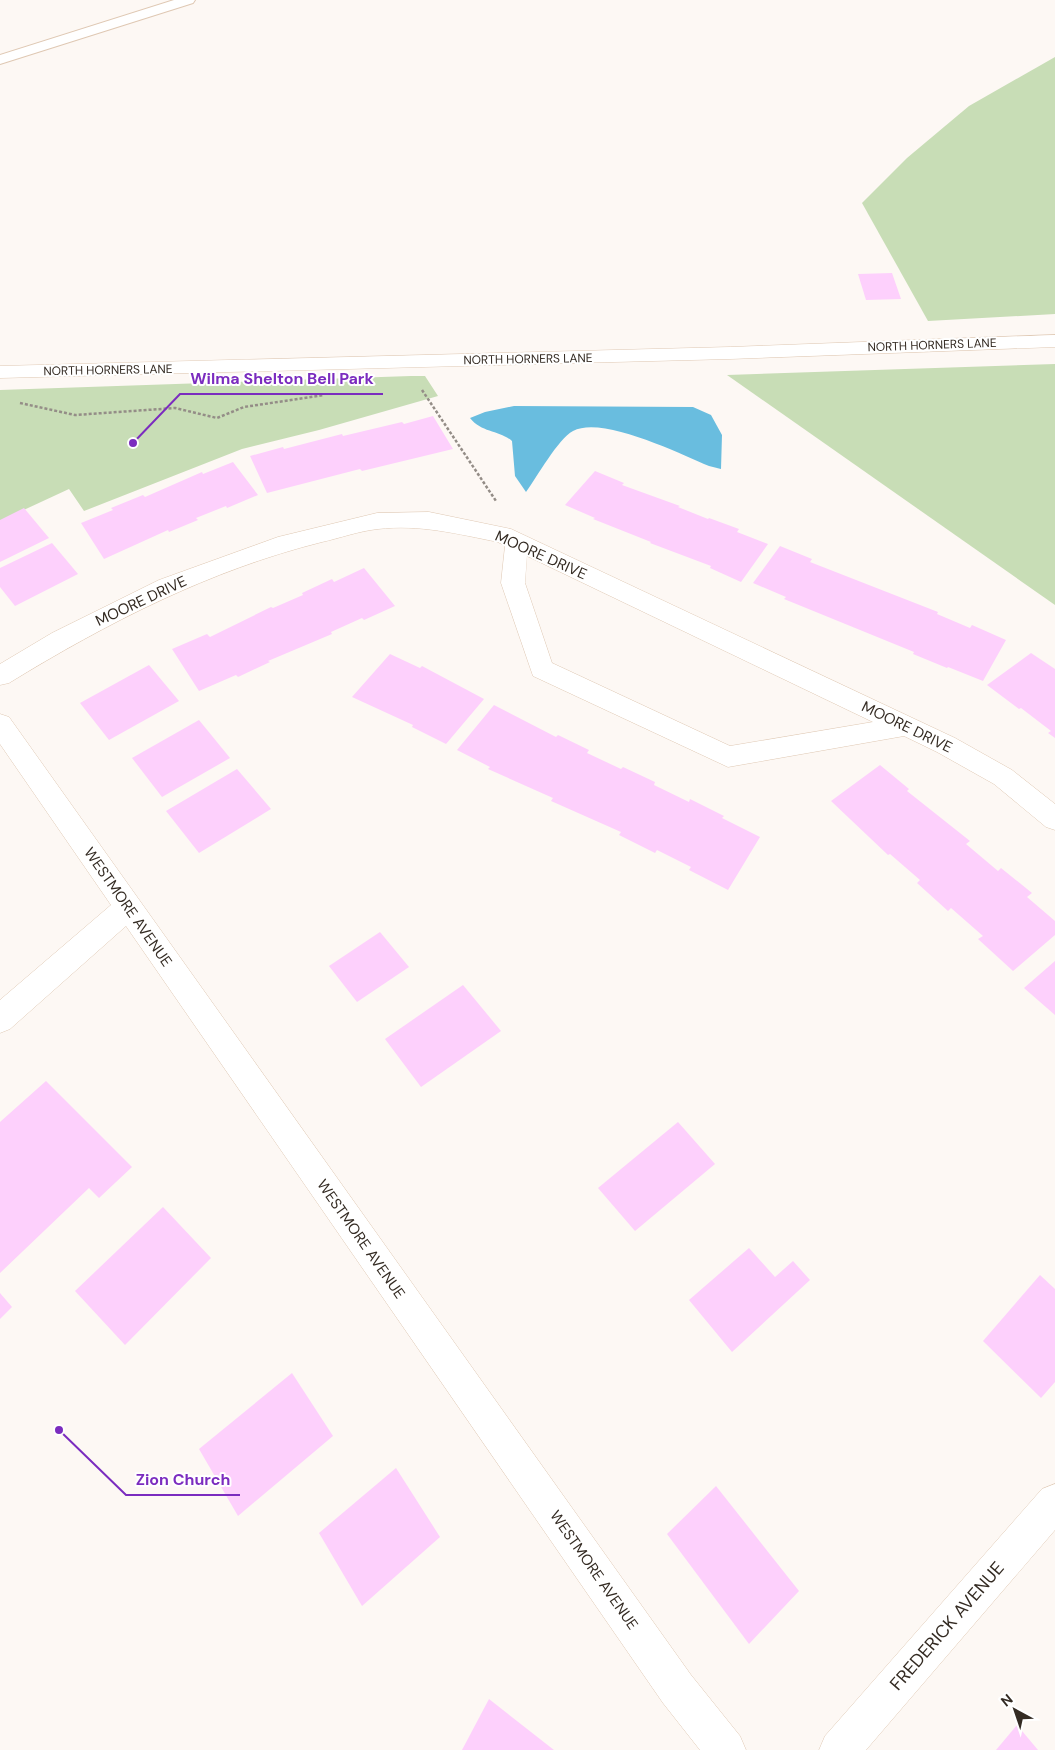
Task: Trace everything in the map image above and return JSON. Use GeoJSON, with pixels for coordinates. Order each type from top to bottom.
{"type":"FeatureCollection","features":[{"type":"Feature","properties":{"kind":"street","name":"NORTH HORNERS LANE"},"geometry":{"type":"LineString","coordinates":[[0,372],[710,354],[1055,341]]}},
{"type":"Feature","properties":{"kind":"street","name":"MOORE DRIVE"},"geometry":{"type":"LineString","coordinates":[[0,676],[61,639],[167,586],[286,543],[377,521],[429,520],[503,535],[907,726],[946,745],[1003,777],[1055,818]]}},
{"type":"Feature","properties":{"kind":"street"},"geometry":{"type":"LineString","coordinates":[[517,542],[513,583],[542,669],[728,757],[907,726]]}},
{"type":"Feature","properties":{"kind":"street","name":"WESTMORE AVENUE"},"geometry":{"type":"LineString","coordinates":[[0,724],[678,1689],[726,1750]]}},
{"type":"Feature","properties":{"kind":"street"},"geometry":{"type":"LineString","coordinates":[[0,1019],[128,907]]}},
{"type":"Feature","properties":{"kind":"street","name":"FREDERICK AVENUE"},"geometry":{"type":"LineString","coordinates":[[838,1750],[1054,1506]]}},
{"type":"Feature","properties":{"kind":"lane"},"geometry":{"type":"LineString","coordinates":[[0,60],[188,0]]}},
{"type":"Feature","properties":{"kind":"path"},"geometry":{"type":"LineString","coordinates":[[422,389],[501,508]]}},
{"type":"Feature","properties":{"kind":"path"},"geometry":{"type":"LineString","coordinates":[[15,402],[75,414],[175,408],[217,418],[244,407],[330,394]]}},
{"type":"Feature","properties":{"kind":"green space"},"geometry":{"type":"Polygon","coordinates":[[[1055,57],[1055,314],[928,321],[862,203],[907,158],[969,106],[1055,57]]]}},
{"type":"Feature","properties":{"kind":"green space"},"geometry":{"type":"Polygon","coordinates":[[[1055,364],[1055,605],[727,375],[1055,364]]]}},
{"type":"Feature","properties":{"kind":"green space"},"geometry":{"type":"Polygon","coordinates":[[[425,376],[438,396],[319,430],[242,449],[84,511],[69,489],[0,521],[0,390],[425,376]]]}},
{"type":"Feature","properties":{"kind":"water"},"geometry":{"type":"Polygon","coordinates":[[[514,406],[693,407],[711,415],[722,435],[721,469],[709,466],[641,438],[602,428],[586,427],[567,435],[526,492],[515,476],[512,441],[507,437],[485,429],[470,418],[485,412],[514,406]]]}},
{"type":"Feature","properties":{"kind":"building"},"geometry":{"type":"Polygon","coordinates":[[[892,273],[901,299],[866,300],[858,274],[892,273]]]}},
{"type":"Feature","properties":{"kind":"building"},"geometry":{"type":"Polygon","coordinates":[[[433,416],[453,449],[362,471],[360,469],[267,493],[250,456],[342,434],[343,436],[402,422],[404,424],[433,416]]]}},
{"type":"Feature","properties":{"kind":"building"},"geometry":{"type":"Polygon","coordinates":[[[233,462],[258,495],[196,518],[198,520],[169,532],[168,530],[104,559],[81,523],[143,495],[145,497],[202,472],[203,474],[233,462]]]}},
{"type":"Feature","properties":{"kind":"building"},"geometry":{"type":"Polygon","coordinates":[[[595,471],[624,483],[622,485],[680,506],[678,507],[708,519],[739,529],[737,532],[768,544],[741,582],[710,568],[711,566],[650,543],[565,505],[595,471]]]}},
{"type":"Feature","properties":{"kind":"building"},"geometry":{"type":"Polygon","coordinates":[[[24,508],[49,538],[0,562],[0,520],[24,508]]]}},
{"type":"Feature","properties":{"kind":"building"},"geometry":{"type":"Polygon","coordinates":[[[52,543],[78,574],[15,606],[0,587],[0,568],[52,543]]]}},
{"type":"Feature","properties":{"kind":"building"},"geometry":{"type":"Polygon","coordinates":[[[780,546],[812,559],[810,562],[938,612],[937,614],[970,628],[972,625],[1006,640],[983,681],[913,654],[914,652],[784,599],[786,597],[753,583],[780,546]]]}},
{"type":"Feature","properties":{"kind":"building"},"geometry":{"type":"Polygon","coordinates":[[[364,568],[395,606],[331,632],[332,634],[268,661],[270,662],[238,677],[236,675],[199,691],[172,649],[207,634],[210,637],[271,607],[273,608],[303,595],[302,593],[332,579],[334,582],[364,568]]]}},
{"type":"Feature","properties":{"kind":"building"},"geometry":{"type":"Polygon","coordinates":[[[1031,653],[1055,669],[1055,738],[1048,733],[1051,731],[987,685],[1031,653]]]}},
{"type":"Feature","properties":{"kind":"building"},"geometry":{"type":"Polygon","coordinates":[[[390,654],[420,668],[422,666],[484,699],[446,744],[412,727],[413,725],[352,697],[390,654]]]}},
{"type":"Feature","properties":{"kind":"building"},"geometry":{"type":"Polygon","coordinates":[[[149,665],[179,701],[109,740],[80,703],[149,665]]]}},
{"type":"Feature","properties":{"kind":"building"},"geometry":{"type":"Polygon","coordinates":[[[494,705],[556,737],[558,735],[589,750],[587,753],[655,782],[654,785],[689,802],[690,799],[760,837],[728,890],[689,870],[691,867],[657,850],[655,853],[619,835],[621,832],[551,801],[553,798],[488,769],[490,767],[457,750],[494,705]]]}},
{"type":"Feature","properties":{"kind":"building"},"geometry":{"type":"Polygon","coordinates":[[[199,720],[230,758],[162,797],[132,758],[199,720]]]}},
{"type":"Feature","properties":{"kind":"building"},"geometry":{"type":"Polygon","coordinates":[[[880,765],[909,789],[907,791],[970,841],[966,844],[998,871],[1001,868],[1032,893],[1027,897],[1055,921],[1055,935],[1013,971],[978,939],[983,936],[951,908],[948,911],[917,883],[920,880],[890,854],[888,855],[831,801],[880,765]]]}},
{"type":"Feature","properties":{"kind":"building"},"geometry":{"type":"Polygon","coordinates":[[[237,769],[271,809],[199,853],[166,811],[237,769]]]}},
{"type":"Feature","properties":{"kind":"building"},"geometry":{"type":"Polygon","coordinates":[[[380,932],[409,967],[357,1002],[329,966],[380,932]]]}},
{"type":"Feature","properties":{"kind":"building"},"geometry":{"type":"Polygon","coordinates":[[[1055,961],[1055,1015],[1024,988],[1055,961]]]}},
{"type":"Feature","properties":{"kind":"building"},"geometry":{"type":"Polygon","coordinates":[[[463,985],[501,1031],[421,1087],[385,1039],[463,985]]]}},
{"type":"Feature","properties":{"kind":"building"},"geometry":{"type":"Polygon","coordinates":[[[46,1081],[132,1167],[99,1198],[89,1188],[0,1273],[0,1122],[46,1081]]]}},
{"type":"Feature","properties":{"kind":"building"},"geometry":{"type":"Polygon","coordinates":[[[678,1122],[715,1164],[635,1231],[598,1188],[678,1122]]]}},
{"type":"Feature","properties":{"kind":"building"},"geometry":{"type":"Polygon","coordinates":[[[163,1207],[211,1258],[125,1345],[75,1291],[163,1207]]]}},
{"type":"Feature","properties":{"kind":"building"},"geometry":{"type":"Polygon","coordinates":[[[749,1248],[775,1277],[793,1261],[810,1280],[732,1352],[689,1300],[749,1248]]]}},
{"type":"Feature","properties":{"kind":"building"},"geometry":{"type":"Polygon","coordinates":[[[1040,1275],[1055,1289],[1055,1382],[1041,1398],[983,1341],[1040,1275]]]}},
{"type":"Feature","properties":{"kind":"building"},"geometry":{"type":"Polygon","coordinates":[[[0,1293],[12,1307],[0,1319],[0,1293]]]}},
{"type":"Feature","properties":{"kind":"building"},"geometry":{"type":"Polygon","coordinates":[[[292,1373],[333,1436],[238,1516],[199,1449],[292,1373]]]}},
{"type":"Feature","properties":{"kind":"building"},"geometry":{"type":"Polygon","coordinates":[[[396,1468],[440,1537],[362,1606],[319,1533],[396,1468]]]}},
{"type":"Feature","properties":{"kind":"building"},"geometry":{"type":"Polygon","coordinates":[[[716,1486],[799,1591],[749,1644],[667,1534],[716,1486]]]}},
{"type":"Feature","properties":{"kind":"building"},"geometry":{"type":"Polygon","coordinates":[[[489,1699],[554,1750],[462,1750],[489,1699]]]}},
{"type":"Feature","properties":{"kind":"building"},"geometry":{"type":"Polygon","coordinates":[[[1017,1725],[1038,1750],[996,1750],[1017,1725]]]}},
{"type":"Feature","properties":{"kind":"place","name":"Wilma Shelton Bell Park"},"geometry":{"type":"Point","coordinates":[133,443]}},
{"type":"Feature","properties":{"kind":"place","name":"Zion Church"},"geometry":{"type":"Point","coordinates":[59,1430]}}]}
